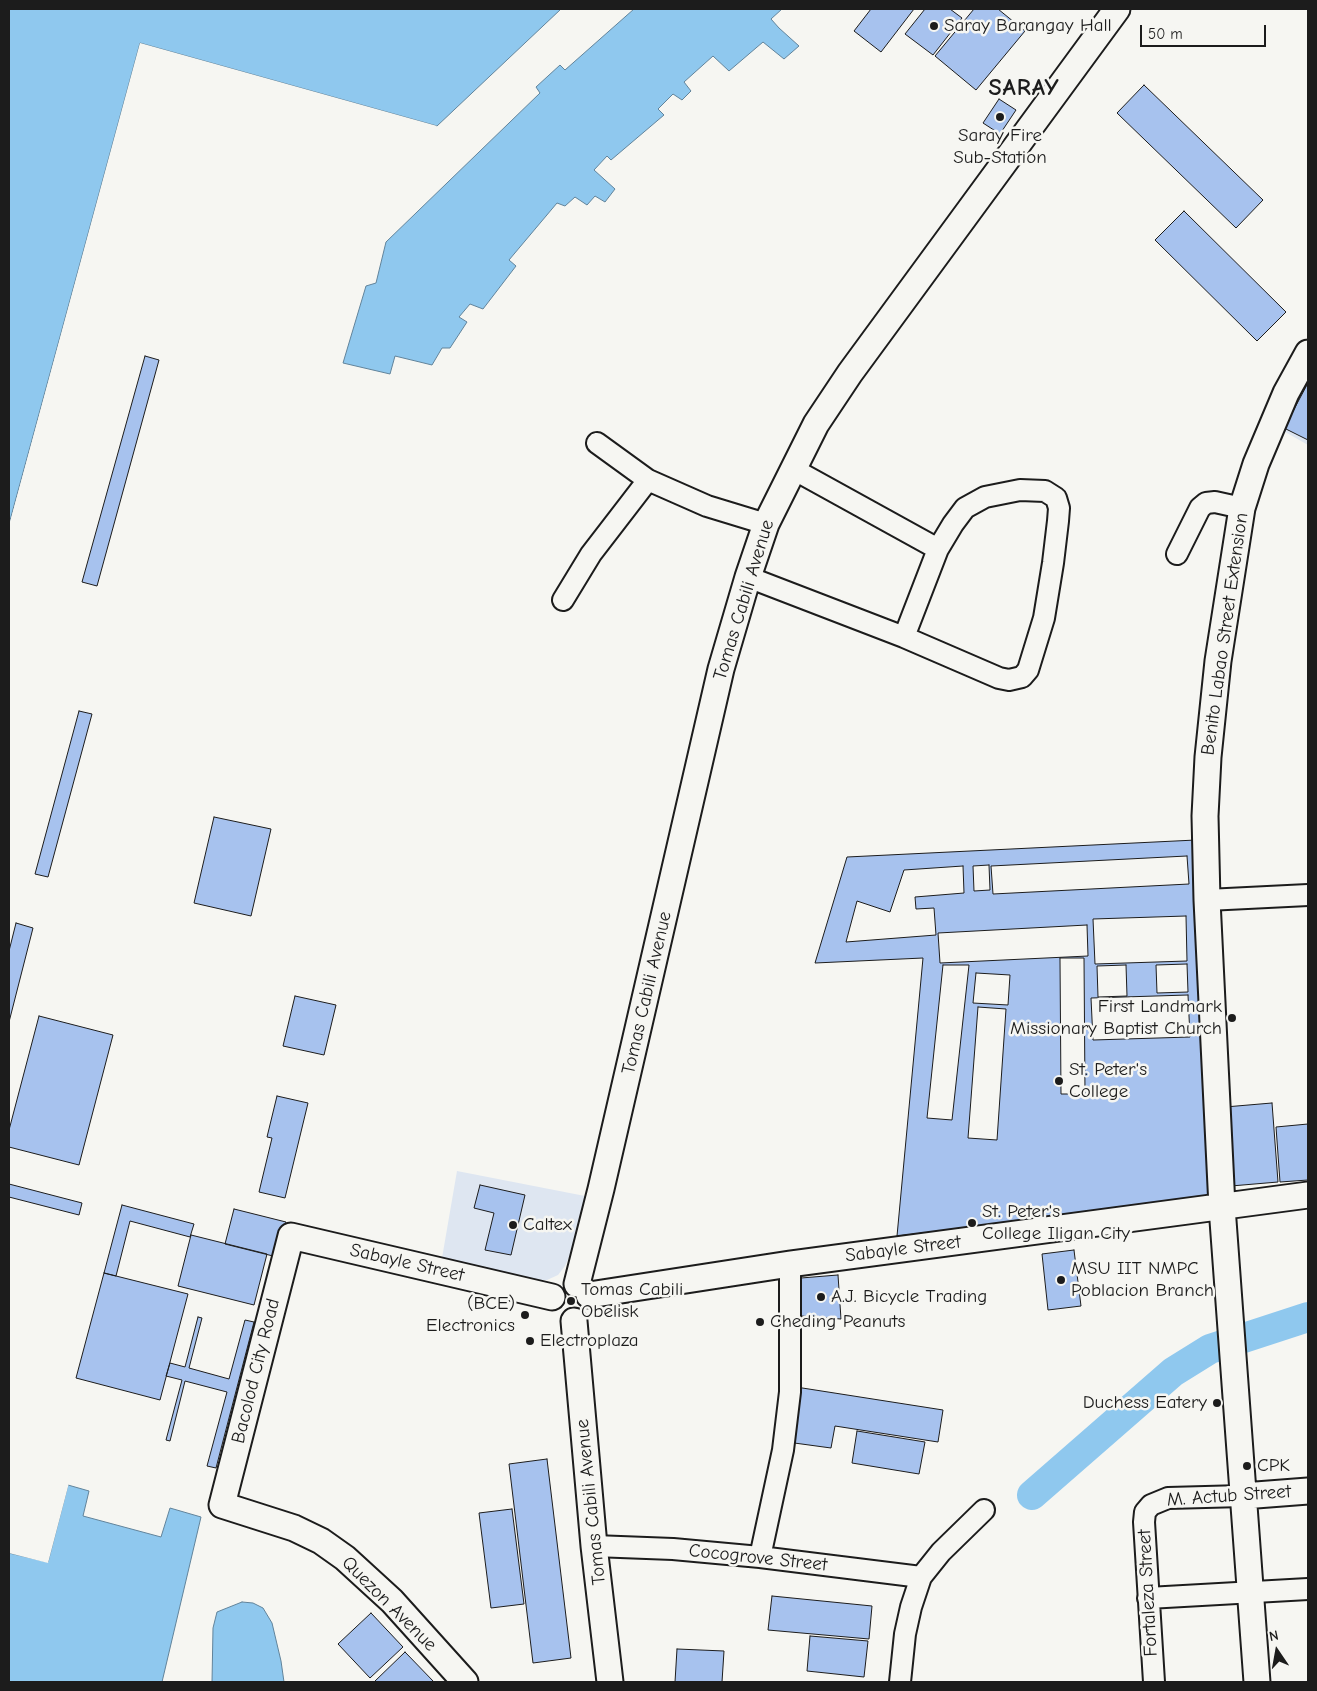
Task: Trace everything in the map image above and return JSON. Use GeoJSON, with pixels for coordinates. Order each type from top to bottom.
{"type":"FeatureCollection","features":[{"type":"Feature","properties":{"kind":"street","name":"Tomas Cabili Avenue"},"geometry":{"type":"LineString","coordinates":[[583,1289],[601,1189],[721,670],[748,577],[766,524],[816,424],[850,373],[1117,9]]}},
{"type":"Feature","properties":{"kind":"street","name":"Benito Labao Street Extension"},"geometry":{"type":"LineString","coordinates":[[1257,1682],[1222,1207],[1207,900],[1205,816],[1208,756],[1218,661],[1242,508],[1256,464],[1286,394],[1308,352]]}},
{"type":"Feature","properties":{"kind":"street"},"geometry":{"type":"LineString","coordinates":[[597,443],[648,480],[707,506],[766,524]]}},
{"type":"Feature","properties":{"kind":"street"},"geometry":{"type":"LineString","coordinates":[[793,469],[938,550]]}},
{"type":"Feature","properties":{"kind":"street"},"geometry":{"type":"LineString","coordinates":[[563,600],[591,554],[648,480]]}},
{"type":"Feature","properties":{"kind":"street"},"geometry":{"type":"LineString","coordinates":[[748,577],[904,636],[1000,678],[1009,680],[1022,677],[1028,670],[1044,618],[1058,521],[1059,508],[1056,498],[1045,491],[1020,490],[984,497],[965,508],[952,524],[938,550],[904,636]]}},
{"type":"Feature","properties":{"kind":"street"},"geometry":{"type":"LineString","coordinates":[[1177,554],[1200,508],[1215,502],[1242,508]]}},
{"type":"Feature","properties":{"kind":"street"},"geometry":{"type":"LineString","coordinates":[[1207,900],[1308,895]]}},
{"type":"Feature","properties":{"kind":"street","name":"Sabayle Street"},"geometry":{"type":"LineString","coordinates":[[583,1289],[790,1264],[1308,1195]]}},
{"type":"Feature","properties":{"kind":"street","name":"Sabayle Street"},"geometry":{"type":"LineString","coordinates":[[290,1236],[552,1297]]}},
{"type":"Feature","properties":{"kind":"street","name":"Bacolod City Road"},"geometry":{"type":"LineString","coordinates":[[222,1505],[290,1236]]}},
{"type":"Feature","properties":{"kind":"street"},"geometry":{"type":"LineString","coordinates":[[760,1557],[783,1450],[790,1392],[790,1264]]}},
{"type":"Feature","properties":{"kind":"street"},"geometry":{"type":"LineString","coordinates":[[572,1283],[583,1289],[590,1306],[584,1316],[574,1321],[562,1319],[554,1312],[552,1297],[558,1288],[572,1283]]}},
{"type":"Feature","properties":{"kind":"street","name":"Tomas Cabili Avenue"},"geometry":{"type":"LineString","coordinates":[[574,1321],[594,1546],[610,1682]]}},
{"type":"Feature","properties":{"kind":"street","name":"M. Actub Street"},"geometry":{"type":"LineString","coordinates":[[1151,1505],[1168,1498],[1243,1496],[1308,1491]]}},
{"type":"Feature","properties":{"kind":"street","name":"Quezon Avenue"},"geometry":{"type":"LineString","coordinates":[[222,1505],[294,1528],[321,1541],[345,1558],[392,1601],[465,1682]]}},
{"type":"Feature","properties":{"kind":"street","name":"Fortaleza Street"},"geometry":{"type":"LineString","coordinates":[[1151,1505],[1145,1512],[1144,1522],[1154,1682]]}},
{"type":"Feature","properties":{"kind":"street"},"geometry":{"type":"LineString","coordinates":[[900,1682],[905,1634],[911,1606],[921,1577],[941,1552],[984,1510]]}},
{"type":"Feature","properties":{"kind":"street","name":"Cocogrove Street"},"geometry":{"type":"LineString","coordinates":[[594,1546],[760,1557],[921,1577]]}},
{"type":"Feature","properties":{"kind":"street"},"geometry":{"type":"LineString","coordinates":[[1148,1598],[1308,1589]]}},
{"type":"Feature","properties":{"kind":"shaded area"},"geometry":{"type":"Polygon","coordinates":[[[1308,378],[1308,445],[1280,429],[1308,378]]]}},
{"type":"Feature","properties":{"kind":"shaded area","name":"Caltex"},"geometry":{"type":"Polygon","coordinates":[[[457,1171],[585,1196],[570,1255],[558,1275],[547,1280],[534,1281],[442,1258],[457,1171]]]}},
{"type":"Feature","properties":{"kind":"water"},"geometry":{"type":"Polygon","coordinates":[[[9,9],[561,9],[437,126],[140,43],[9,524],[9,9]]]}},
{"type":"Feature","properties":{"kind":"water"},"geometry":{"type":"Polygon","coordinates":[[[634,9],[782,9],[771,19],[799,46],[784,59],[763,42],[729,71],[713,56],[684,82],[691,91],[682,100],[673,94],[658,109],[664,115],[611,160],[607,156],[594,170],[615,189],[605,202],[595,196],[587,205],[575,197],[565,206],[557,203],[509,260],[516,266],[483,309],[470,304],[459,317],[467,322],[450,348],[442,348],[432,365],[395,356],[390,374],[343,363],[366,286],[376,283],[386,242],[540,93],[536,87],[560,65],[565,70],[634,9]]]}},
{"type":"Feature","properties":{"kind":"water"},"geometry":{"type":"Polygon","coordinates":[[[68,1485],[89,1491],[83,1516],[161,1537],[170,1508],[201,1517],[162,1682],[9,1682],[9,1553],[48,1562],[68,1485]]]}},
{"type":"Feature","properties":{"kind":"water"},"geometry":{"type":"Polygon","coordinates":[[[242,1602],[253,1603],[263,1608],[272,1623],[284,1682],[212,1682],[213,1628],[217,1612],[242,1602]]]}},
{"type":"Feature","properties":{"kind":"pier"},"geometry":{"type":"Polygon","coordinates":[[[140,43],[437,126],[435,128],[141,46],[9,526],[140,43]]]}},
{"type":"Feature","properties":{"kind":"pier"},"geometry":{"type":"Polygon","coordinates":[[[67,1483],[69,1483],[48,1563],[9,1553],[9,1550],[46,1560],[67,1483]]]}},
{"type":"Feature","properties":{"kind":"building"},"geometry":{"type":"Polygon","coordinates":[[[871,9],[914,9],[881,52],[854,31],[871,9]]]}},
{"type":"Feature","properties":{"kind":"building","name":"Saray Barangay Hall"},"geometry":{"type":"Polygon","coordinates":[[[925,9],[950,9],[962,18],[933,55],[905,34],[925,9]]]}},
{"type":"Feature","properties":{"kind":"building"},"geometry":{"type":"Polygon","coordinates":[[[974,9],[998,9],[1025,31],[976,90],[935,56],[974,9]]]}},
{"type":"Feature","properties":{"kind":"building"},"geometry":{"type":"Polygon","coordinates":[[[1144,85],[1263,200],[1236,228],[1117,113],[1144,85]]]}},
{"type":"Feature","properties":{"kind":"building","name":"Saray Fire Sub-Station"},"geometry":{"type":"Polygon","coordinates":[[[999,99],[1016,110],[1000,134],[983,123],[999,99]]]}},
{"type":"Feature","properties":{"kind":"building"},"geometry":{"type":"Polygon","coordinates":[[[1184,211],[1286,312],[1257,341],[1155,240],[1184,211]]]}},
{"type":"Feature","properties":{"kind":"building"},"geometry":{"type":"Polygon","coordinates":[[[145,356],[159,360],[97,586],[82,582],[145,356]]]}},
{"type":"Feature","properties":{"kind":"building"},"geometry":{"type":"Polygon","coordinates":[[[1308,383],[1308,440],[1284,428],[1308,383]]]}},
{"type":"Feature","properties":{"kind":"building"},"geometry":{"type":"Polygon","coordinates":[[[79,711],[92,714],[48,877],[35,874],[79,711]]]}},
{"type":"Feature","properties":{"kind":"building"},"geometry":{"type":"Polygon","coordinates":[[[214,817],[271,829],[251,916],[194,903],[214,817]]]}},
{"type":"Feature","properties":{"kind":"building","name":"St. Peter's College"},"geometry":{"type":"Polygon","coordinates":[[[1196,840],[1212,1199],[897,1236],[923,958],[815,963],[847,857],[1196,840]]]}},
{"type":"Feature","properties":{"kind":"building"},"geometry":{"type":"Polygon","coordinates":[[[1187,856],[1189,884],[993,894],[991,866],[1187,856]]]}},
{"type":"Feature","properties":{"kind":"building"},"geometry":{"type":"Polygon","coordinates":[[[989,865],[990,890],[974,891],[973,866],[989,865]]]}},
{"type":"Feature","properties":{"kind":"building"},"geometry":{"type":"Polygon","coordinates":[[[963,866],[964,893],[915,897],[916,909],[934,908],[936,935],[846,942],[857,901],[890,912],[904,870],[963,866]]]}},
{"type":"Feature","properties":{"kind":"building"},"geometry":{"type":"Polygon","coordinates":[[[1186,916],[1187,961],[1095,964],[1093,919],[1186,916]]]}},
{"type":"Feature","properties":{"kind":"building"},"geometry":{"type":"Polygon","coordinates":[[[16,923],[33,928],[9,1022],[9,951],[16,923]]]}},
{"type":"Feature","properties":{"kind":"building"},"geometry":{"type":"Polygon","coordinates":[[[1087,925],[1088,956],[940,963],[938,933],[1087,925]]]}},
{"type":"Feature","properties":{"kind":"building"},"geometry":{"type":"Polygon","coordinates":[[[1060,958],[1084,958],[1085,1094],[1061,1094],[1060,958]]]}},
{"type":"Feature","properties":{"kind":"building"},"geometry":{"type":"Polygon","coordinates":[[[1187,964],[1188,992],[1157,993],[1156,965],[1187,964]]]}},
{"type":"Feature","properties":{"kind":"building"},"geometry":{"type":"Polygon","coordinates":[[[943,965],[969,965],[952,1120],[927,1118],[943,965]]]}},
{"type":"Feature","properties":{"kind":"building"},"geometry":{"type":"Polygon","coordinates":[[[1126,965],[1127,996],[1098,997],[1097,966],[1126,965]]]}},
{"type":"Feature","properties":{"kind":"building"},"geometry":{"type":"Polygon","coordinates":[[[976,973],[1010,975],[1008,1005],[973,1003],[976,973]]]}},
{"type":"Feature","properties":{"kind":"building"},"geometry":{"type":"Polygon","coordinates":[[[1188,995],[1190,1037],[1093,1040],[1091,998],[1188,995]]]}},
{"type":"Feature","properties":{"kind":"building"},"geometry":{"type":"Polygon","coordinates":[[[295,996],[336,1005],[324,1055],[283,1046],[295,996]]]}},
{"type":"Feature","properties":{"kind":"building"},"geometry":{"type":"Polygon","coordinates":[[[978,1007],[1006,1009],[997,1140],[968,1138],[978,1007]]]}},
{"type":"Feature","properties":{"kind":"building"},"geometry":{"type":"Polygon","coordinates":[[[39,1016],[113,1035],[79,1165],[9,1147],[9,1130],[39,1016]]]}},
{"type":"Feature","properties":{"kind":"building"},"geometry":{"type":"Polygon","coordinates":[[[277,1096],[308,1103],[285,1198],[259,1192],[272,1138],[267,1137],[277,1096]]]}},
{"type":"Feature","properties":{"kind":"building"},"geometry":{"type":"Polygon","coordinates":[[[1272,1103],[1278,1182],[1231,1186],[1225,1107],[1272,1103]]]}},
{"type":"Feature","properties":{"kind":"building"},"geometry":{"type":"Polygon","coordinates":[[[1308,1124],[1308,1180],[1280,1182],[1276,1127],[1308,1124]]]}},
{"type":"Feature","properties":{"kind":"building"},"geometry":{"type":"Polygon","coordinates":[[[9,1184],[82,1203],[79,1215],[9,1197],[9,1184]]]}},
{"type":"Feature","properties":{"kind":"building"},"geometry":{"type":"Polygon","coordinates":[[[480,1185],[525,1195],[511,1255],[485,1250],[494,1213],[474,1208],[480,1185]]]}},
{"type":"Feature","properties":{"kind":"building"},"geometry":{"type":"Polygon","coordinates":[[[122,1205],[194,1224],[190,1237],[130,1221],[116,1276],[104,1273],[122,1205]]]}},
{"type":"Feature","properties":{"kind":"building"},"geometry":{"type":"Polygon","coordinates":[[[234,1209],[286,1222],[277,1257],[225,1244],[234,1209]]]}},
{"type":"Feature","properties":{"kind":"building"},"geometry":{"type":"Polygon","coordinates":[[[191,1235],[267,1254],[254,1305],[178,1286],[191,1235]]]}},
{"type":"Feature","properties":{"kind":"building","name":"MSU IIT NMPC Poblacion Branch"},"geometry":{"type":"Polygon","coordinates":[[[1074,1250],[1081,1306],[1048,1310],[1042,1254],[1074,1250]]]}},
{"type":"Feature","properties":{"kind":"building"},"geometry":{"type":"Polygon","coordinates":[[[104,1273],[188,1294],[160,1400],[76,1378],[104,1273]]]}},
{"type":"Feature","properties":{"kind":"building"},"geometry":{"type":"Polygon","coordinates":[[[838,1275],[841,1319],[801,1316],[801,1278],[838,1275]]]}},
{"type":"Feature","properties":{"kind":"building"},"geometry":{"type":"Polygon","coordinates":[[[198,1317],[202,1318],[189,1368],[229,1379],[245,1320],[254,1322],[216,1468],[207,1466],[227,1392],[185,1381],[170,1441],[166,1440],[182,1380],[166,1376],[170,1363],[185,1367],[198,1317]]]}},
{"type":"Feature","properties":{"kind":"building"},"geometry":{"type":"Polygon","coordinates":[[[796,1387],[943,1410],[938,1442],[835,1426],[831,1448],[787,1442],[796,1387]]]}},
{"type":"Feature","properties":{"kind":"building"},"geometry":{"type":"Polygon","coordinates":[[[857,1431],[925,1442],[919,1474],[852,1463],[857,1431]]]}},
{"type":"Feature","properties":{"kind":"building"},"geometry":{"type":"Polygon","coordinates":[[[547,1459],[571,1658],[533,1663],[509,1464],[547,1459]]]}},
{"type":"Feature","properties":{"kind":"building"},"geometry":{"type":"Polygon","coordinates":[[[512,1509],[524,1604],[491,1608],[479,1513],[512,1509]]]}},
{"type":"Feature","properties":{"kind":"building"},"geometry":{"type":"Polygon","coordinates":[[[772,1596],[872,1606],[869,1639],[768,1630],[772,1596]]]}},
{"type":"Feature","properties":{"kind":"building"},"geometry":{"type":"Polygon","coordinates":[[[371,1613],[403,1647],[370,1678],[338,1644],[371,1613]]]}},
{"type":"Feature","properties":{"kind":"building"},"geometry":{"type":"Polygon","coordinates":[[[810,1636],[868,1641],[864,1677],[807,1671],[810,1636]]]}},
{"type":"Feature","properties":{"kind":"building"},"geometry":{"type":"Polygon","coordinates":[[[677,1649],[724,1651],[722,1682],[675,1682],[677,1649]]]}},
{"type":"Feature","properties":{"kind":"building"},"geometry":{"type":"Polygon","coordinates":[[[405,1652],[434,1682],[374,1682],[405,1652]]]}},
{"type":"Feature","properties":{"kind":"waterway"},"geometry":{"type":"LineString","coordinates":[[1032,1495],[1173,1372],[1210,1349],[1308,1317]]}},
{"type":"Feature","properties":{"kind":"place","name":"Saray Barangay Hall"},"geometry":{"type":"Point","coordinates":[934,26]}},
{"type":"Feature","properties":{"kind":"place","name":"Saray Fire Sub-Station"},"geometry":{"type":"Point","coordinates":[1000,117]}},
{"type":"Feature","properties":{"kind":"place","name":"First Landmark Missionary Baptist Church"},"geometry":{"type":"Point","coordinates":[1232,1018]}},
{"type":"Feature","properties":{"kind":"place","name":"St. Peter's College"},"geometry":{"type":"Point","coordinates":[1059,1081]}},
{"type":"Feature","properties":{"kind":"place","name":"St. Peter's College Iligan City"},"geometry":{"type":"Point","coordinates":[972,1223]}},
{"type":"Feature","properties":{"kind":"place","name":"Caltex"},"geometry":{"type":"Point","coordinates":[513,1225]}},
{"type":"Feature","properties":{"kind":"place","name":"MSU IIT NMPC Poblacion Branch"},"geometry":{"type":"Point","coordinates":[1061,1280]}},
{"type":"Feature","properties":{"kind":"place","name":"A.J. Bicycle Trading"},"geometry":{"type":"Point","coordinates":[821,1297]}},
{"type":"Feature","properties":{"kind":"place","name":"Tomas Cabili Obelisk"},"geometry":{"type":"Point","coordinates":[571,1301]}},
{"type":"Feature","properties":{"kind":"place","name":"(BCE) Electronics"},"geometry":{"type":"Point","coordinates":[525,1315]}},
{"type":"Feature","properties":{"kind":"place","name":"Cheding Peanuts"},"geometry":{"type":"Point","coordinates":[760,1322]}},
{"type":"Feature","properties":{"kind":"place","name":"Electroplaza"},"geometry":{"type":"Point","coordinates":[530,1341]}},
{"type":"Feature","properties":{"kind":"place","name":"Duchess Eatery"},"geometry":{"type":"Point","coordinates":[1217,1403]}},
{"type":"Feature","properties":{"kind":"place","name":"CPK"},"geometry":{"type":"Point","coordinates":[1247,1466]}},
{"type":"Feature","properties":{"kind":"district","name":"SARAY"},"geometry":{"type":"Point","coordinates":[1024,88]}}]}
